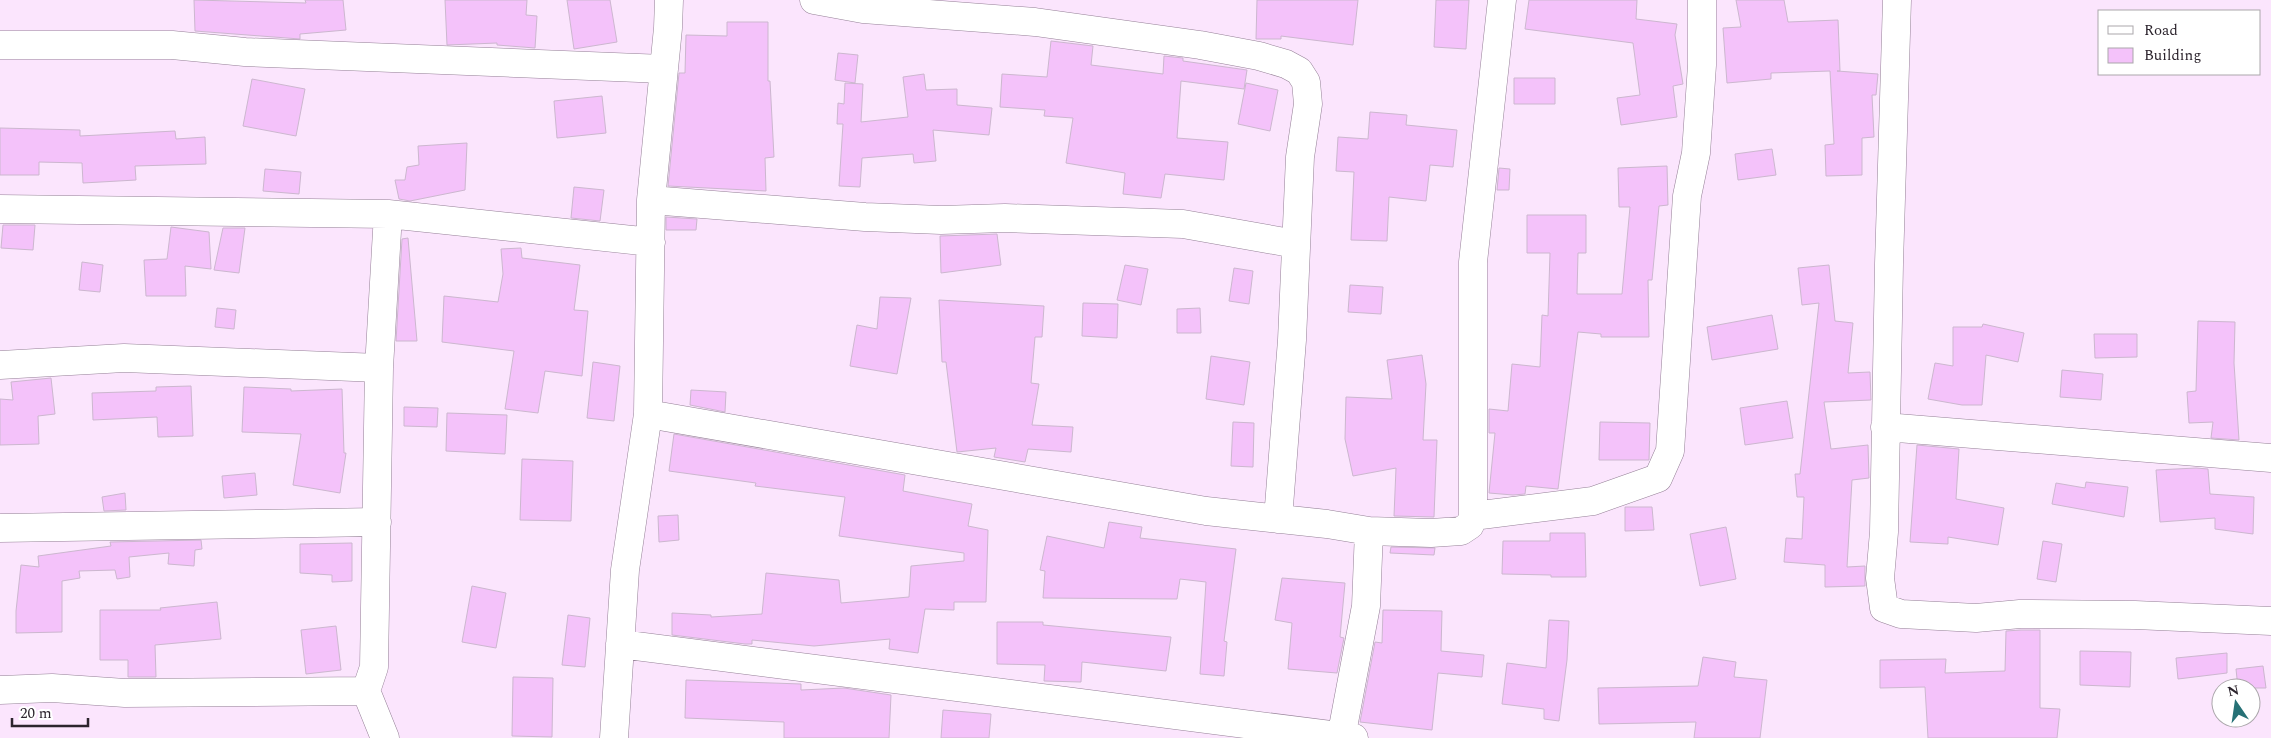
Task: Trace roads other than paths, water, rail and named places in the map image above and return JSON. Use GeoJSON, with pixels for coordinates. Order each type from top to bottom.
{"type":"FeatureCollection","features":[{"type":"Feature","properties":{"kind":"street"},"geometry":{"type":"LineString","coordinates":[[614,738],[625,570],[648,414],[651,200],[668,28],[669,0]]}},
{"type":"Feature","properties":{"kind":"street"},"geometry":{"type":"LineString","coordinates":[[814,0],[862,9],[1035,22],[1200,45],[1259,56],[1286,64],[1299,71],[1306,82],[1308,104],[1300,157],[1292,340],[1278,519]]}},
{"type":"Feature","properties":{"kind":"street"},"geometry":{"type":"LineString","coordinates":[[648,414],[1206,511],[1327,524],[1369,531],[1431,533],[1461,530],[1470,525],[1473,516],[1473,262],[1502,0]]}},
{"type":"Feature","properties":{"kind":"street"},"geometry":{"type":"LineString","coordinates":[[1473,516],[1593,501],[1658,478],[1670,451],[1688,196],[1696,153],[1702,65],[1702,0]]}},
{"type":"Feature","properties":{"kind":"street"},"geometry":{"type":"LineString","coordinates":[[1898,0],[1885,427],[1884,532],[1880,578],[1884,608],[1901,614],[1976,618],[2029,614],[2135,615],[2271,621]]}},
{"type":"Feature","properties":{"kind":"street"},"geometry":{"type":"LineString","coordinates":[[0,44],[172,45],[245,52],[664,69]]}},
{"type":"Feature","properties":{"kind":"street"},"geometry":{"type":"LineString","coordinates":[[651,200],[875,218],[941,220],[1005,218],[1184,224],[1296,244]]}},
{"type":"Feature","properties":{"kind":"street"},"geometry":{"type":"LineString","coordinates":[[0,209],[388,214],[651,242]]}},
{"type":"Feature","properties":{"kind":"street"},"geometry":{"type":"LineString","coordinates":[[385,738],[366,691],[374,667],[379,368],[388,214]]}},
{"type":"Feature","properties":{"kind":"street"},"geometry":{"type":"LineString","coordinates":[[0,365],[124,358],[379,368]]}},
{"type":"Feature","properties":{"kind":"street"},"geometry":{"type":"LineString","coordinates":[[1885,427],[2271,458]]}},
{"type":"Feature","properties":{"kind":"street"},"geometry":{"type":"LineString","coordinates":[[0,528],[377,522]]}},
{"type":"Feature","properties":{"kind":"street"},"geometry":{"type":"LineString","coordinates":[[620,644],[1346,737],[1366,606],[1369,531]]}},
{"type":"Feature","properties":{"kind":"street"},"geometry":{"type":"LineString","coordinates":[[0,690],[52,688],[125,693],[366,691]]}}]}
